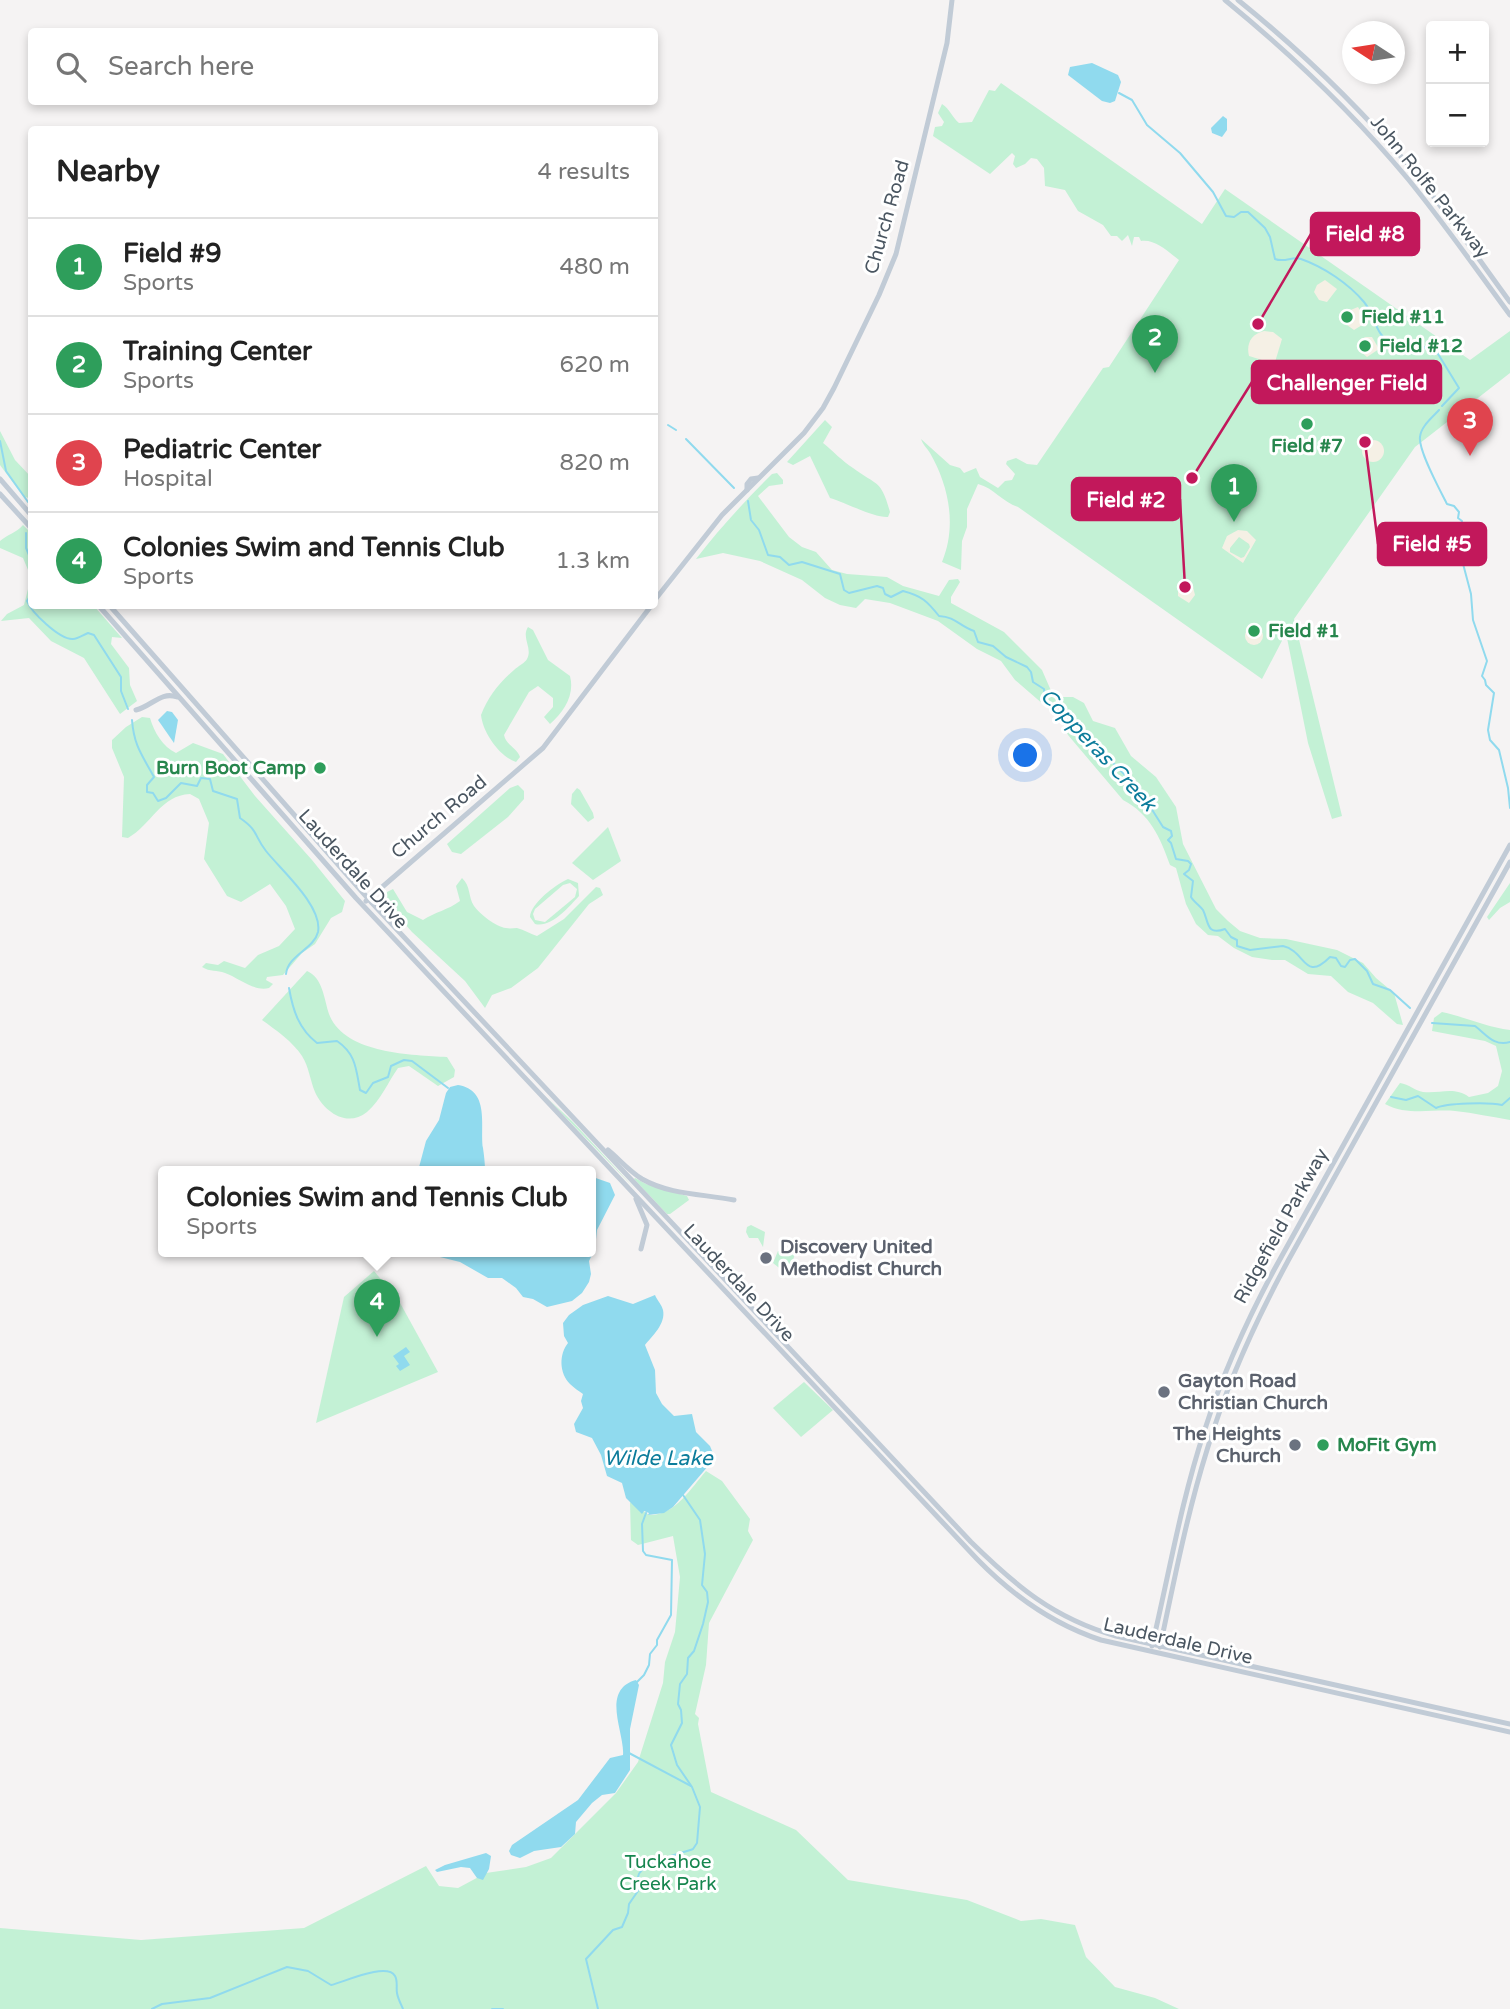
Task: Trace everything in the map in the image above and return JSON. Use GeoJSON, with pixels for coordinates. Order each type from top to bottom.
{"type":"FeatureCollection","features":[{"type":"Feature","properties":{"kind":"main road","name":"Church Road"},"geometry":{"type":"LineString","coordinates":[[658,596],[711,528],[747,490],[751,479],[758,478],[796,441],[823,408],[889,272],[908,214],[944,57],[949,0]]}},
{"type":"Feature","properties":{"kind":"main road","name":"John Rolfe Parkway"},"geometry":{"type":"LineString","coordinates":[[1225,0],[1322,85],[1390,158],[1438,217],[1510,315]]}},
{"type":"Feature","properties":{"kind":"main road","name":"John Rolfe Parkway"},"geometry":{"type":"LineString","coordinates":[[1238,0],[1311,64],[1386,141],[1431,194],[1510,302]]}},
{"type":"Feature","properties":{"kind":"main road"},"geometry":{"type":"LineString","coordinates":[[0,479],[28,511]]}},
{"type":"Feature","properties":{"kind":"main road"},"geometry":{"type":"LineString","coordinates":[[0,494],[28,525]]}},
{"type":"Feature","properties":{"kind":"main road","name":"Lauderdale Drive"},"geometry":{"type":"LineString","coordinates":[[102,609],[362,904],[1009,1590],[1032,1607],[1070,1628],[1101,1640],[1510,1732]]}},
{"type":"Feature","properties":{"kind":"main road","name":"Lauderdale Drive"},"geometry":{"type":"LineString","coordinates":[[113,609],[368,899],[1007,1578],[1039,1602],[1078,1623],[1116,1636],[1510,1724]]}},
{"type":"Feature","properties":{"kind":"main road","name":"Church Road"},"geometry":{"type":"LineString","coordinates":[[362,904],[501,785],[535,752],[649,609]]}},
{"type":"Feature","properties":{"kind":"main road"},"geometry":{"type":"LineString","coordinates":[[136,710],[147,708],[168,694],[181,698]]}},
{"type":"Feature","properties":{"kind":"main road","name":"Ridgefield Parkway"},"geometry":{"type":"LineString","coordinates":[[1151,1652],[1196,1455],[1247,1321],[1510,845]]}},
{"type":"Feature","properties":{"kind":"main road","name":"Ridgefield Parkway"},"geometry":{"type":"LineString","coordinates":[[1159,1654],[1206,1450],[1255,1324],[1510,862]]}},
{"type":"Feature","properties":{"kind":"main road"},"geometry":{"type":"LineString","coordinates":[[589,1134],[646,1181],[678,1192],[734,1200]]}},
{"type":"Feature","properties":{"kind":"main road"},"geometry":{"type":"LineString","coordinates":[[633,1193],[646,1221],[646,1233],[641,1249]]}},
{"type":"Feature","properties":{"kind":"green space"},"geometry":{"type":"Polygon","coordinates":[[[1001,83],[1202,224],[1225,189],[1470,360],[1510,331],[1510,373],[1415,447],[1294,619],[1342,816],[1332,819],[1308,743],[1286,633],[1262,679],[1018,507],[978,484],[967,509],[961,570],[942,562],[949,534],[949,506],[937,466],[921,439],[950,465],[960,468],[964,473],[976,468],[980,477],[998,488],[1005,481],[1012,480],[1015,474],[1006,464],[1007,461],[1016,458],[1027,464],[1037,465],[1103,368],[1109,367],[1179,260],[1162,247],[1141,241],[1139,237],[1134,237],[1132,246],[1128,235],[1122,241],[1117,236],[1111,236],[1103,225],[1078,211],[1065,190],[1045,186],[1044,168],[1037,159],[1031,158],[1016,168],[1013,164],[1015,156],[1012,153],[990,174],[933,136],[935,127],[942,126],[944,122],[938,113],[942,104],[959,123],[972,122],[989,90],[995,91],[1001,83]]]}},
{"type":"Feature","properties":{"kind":"green space"},"geometry":{"type":"Polygon","coordinates":[[[825,420],[832,427],[823,443],[881,488],[890,512],[888,517],[868,513],[830,498],[810,456],[793,465],[787,462],[825,420]]]}},
{"type":"Feature","properties":{"kind":"green space"},"geometry":{"type":"Polygon","coordinates":[[[0,431],[15,460],[28,474],[28,498],[23,496],[0,465],[0,431]]]}},
{"type":"Feature","properties":{"kind":"green space"},"geometry":{"type":"Polygon","coordinates":[[[777,473],[783,484],[769,486],[758,496],[789,537],[802,547],[816,552],[832,570],[887,577],[903,586],[939,596],[949,580],[958,579],[960,582],[951,597],[951,603],[1004,632],[1042,670],[1052,693],[1057,697],[1073,697],[1084,703],[1093,721],[1115,728],[1131,756],[1156,777],[1176,807],[1183,844],[1216,909],[1240,931],[1260,938],[1286,939],[1337,950],[1363,963],[1394,993],[1403,1025],[1397,1024],[1373,1003],[1348,992],[1331,976],[1308,974],[1285,960],[1252,957],[1218,936],[1208,935],[1196,924],[1186,904],[1176,868],[1170,865],[1158,836],[1147,819],[1123,800],[1068,735],[1059,718],[1015,680],[1001,661],[977,649],[938,621],[890,603],[865,599],[856,608],[840,605],[825,598],[802,580],[760,561],[723,553],[696,559],[742,505],[772,474],[777,473]]]}},
{"type":"Feature","properties":{"kind":"green space"},"geometry":{"type":"Polygon","coordinates":[[[23,525],[28,530],[28,570],[23,558],[0,548],[0,541],[23,525]]]}},
{"type":"Feature","properties":{"kind":"green space"},"geometry":{"type":"Polygon","coordinates":[[[28,589],[28,609],[97,609],[122,638],[112,637],[111,644],[129,668],[130,685],[137,701],[120,714],[84,658],[51,641],[29,618],[1,621],[7,614],[24,605],[28,589]]]}},
{"type":"Feature","properties":{"kind":"green space"},"geometry":{"type":"Polygon","coordinates":[[[528,627],[533,630],[548,660],[570,676],[571,690],[564,709],[550,724],[544,717],[553,707],[553,698],[538,686],[529,692],[504,735],[520,757],[516,762],[504,755],[493,743],[481,715],[499,685],[527,659],[528,627]]]}},
{"type":"Feature","properties":{"kind":"green space"},"geometry":{"type":"Polygon","coordinates":[[[142,717],[150,718],[160,738],[176,753],[193,743],[223,754],[255,796],[345,901],[342,912],[331,918],[315,944],[302,953],[283,975],[267,977],[266,980],[273,984],[269,988],[252,986],[225,973],[202,967],[206,963],[218,965],[224,961],[245,968],[258,955],[279,946],[295,929],[286,906],[270,884],[241,902],[227,896],[204,859],[209,823],[199,799],[190,794],[171,799],[136,832],[128,838],[122,837],[124,777],[112,748],[112,740],[142,717]]]}},
{"type":"Feature","properties":{"kind":"green space"},"geometry":{"type":"Polygon","coordinates":[[[518,785],[524,791],[524,799],[508,817],[461,854],[452,852],[447,844],[510,788],[518,785]]]}},
{"type":"Feature","properties":{"kind":"green space"},"geometry":{"type":"Polygon","coordinates":[[[577,788],[593,813],[594,818],[588,822],[571,804],[572,794],[577,788]]]}},
{"type":"Feature","properties":{"kind":"green space"},"geometry":{"type":"Polygon","coordinates":[[[608,827],[621,861],[593,880],[572,863],[608,827]]]}},
{"type":"Feature","properties":{"kind":"green space"},"geometry":{"type":"Polygon","coordinates":[[[462,878],[467,884],[474,906],[489,920],[502,927],[517,928],[537,936],[564,919],[596,887],[600,888],[603,895],[589,904],[538,968],[511,988],[492,995],[485,1008],[465,981],[412,932],[382,898],[393,889],[407,912],[423,920],[460,901],[456,886],[462,878]]]}},
{"type":"Feature","properties":{"kind":"green space"},"geometry":{"type":"Polygon","coordinates":[[[568,879],[578,883],[579,896],[553,920],[547,923],[535,924],[530,917],[535,906],[544,895],[568,879]],[[570,883],[563,885],[535,909],[535,920],[545,922],[575,897],[577,889],[570,883]]]}},
{"type":"Feature","properties":{"kind":"green space"},"geometry":{"type":"Polygon","coordinates":[[[1510,883],[1510,902],[1489,920],[1487,917],[1510,883]]]}},
{"type":"Feature","properties":{"kind":"green space"},"geometry":{"type":"Polygon","coordinates":[[[307,971],[320,984],[329,1014],[337,1027],[349,1037],[380,1050],[447,1057],[455,1070],[454,1077],[438,1086],[409,1066],[398,1068],[367,1112],[359,1117],[344,1118],[330,1111],[315,1092],[302,1056],[284,1036],[262,1020],[307,971]]]}},
{"type":"Feature","properties":{"kind":"green space"},"geometry":{"type":"Polygon","coordinates":[[[1442,1012],[1510,1030],[1510,1120],[1455,1111],[1402,1110],[1385,1104],[1400,1083],[1423,1092],[1452,1091],[1469,1097],[1488,1093],[1498,1086],[1502,1071],[1496,1046],[1485,1041],[1432,1031],[1434,1018],[1442,1012]]]}},
{"type":"Feature","properties":{"kind":"green space"},"geometry":{"type":"Polygon","coordinates":[[[545,1096],[573,1122],[636,1190],[545,1096]]]}},
{"type":"Feature","properties":{"kind":"green space"},"geometry":{"type":"Polygon","coordinates":[[[635,1178],[687,1196],[689,1200],[667,1214],[635,1178]]]}},
{"type":"Feature","properties":{"kind":"green space"},"geometry":{"type":"Polygon","coordinates":[[[751,1225],[765,1232],[763,1247],[758,1238],[749,1238],[746,1232],[751,1225]]]}},
{"type":"Feature","properties":{"kind":"green space"},"geometry":{"type":"Polygon","coordinates":[[[778,1251],[795,1254],[791,1266],[783,1271],[773,1263],[778,1251]]]}},
{"type":"Feature","properties":{"kind":"green space"},"geometry":{"type":"Polygon","coordinates":[[[374,1271],[399,1301],[438,1372],[316,1423],[344,1297],[374,1271]]]}},
{"type":"Feature","properties":{"kind":"green space"},"geometry":{"type":"Polygon","coordinates":[[[804,1382],[833,1410],[801,1437],[773,1408],[804,1382]]]}},
{"type":"Feature","properties":{"kind":"green space","name":"Tuckahoe Creek Park"},"geometry":{"type":"Polygon","coordinates":[[[706,1471],[722,1481],[750,1519],[748,1531],[753,1540],[709,1623],[706,1665],[695,1714],[699,1718],[711,1792],[796,1830],[848,1880],[967,1900],[1021,1921],[1041,1919],[1075,1925],[1086,1957],[1115,1987],[1155,1998],[1179,2009],[0,2009],[0,1928],[141,1940],[304,1928],[426,1866],[439,1886],[458,1888],[486,1873],[526,1867],[551,1858],[616,1793],[638,1762],[663,1683],[665,1662],[675,1632],[680,1577],[673,1536],[638,1545],[631,1540],[630,1502],[649,1515],[667,1511],[682,1500],[706,1471]]]}},
{"type":"Feature","properties":{"kind":"sand"},"geometry":{"type":"Polygon","coordinates":[[[1325,280],[1337,289],[1327,302],[1319,300],[1314,292],[1317,285],[1325,280]]]}},
{"type":"Feature","properties":{"kind":"sand"},"geometry":{"type":"Polygon","coordinates":[[[1358,307],[1367,322],[1354,330],[1347,325],[1345,317],[1348,311],[1358,307]]]}},
{"type":"Feature","properties":{"kind":"sand"},"geometry":{"type":"Polygon","coordinates":[[[1264,331],[1273,332],[1282,339],[1275,362],[1272,363],[1249,356],[1250,340],[1264,331]]]}},
{"type":"Feature","properties":{"kind":"sand"},"geometry":{"type":"Polygon","coordinates":[[[1372,337],[1379,349],[1367,357],[1358,346],[1361,339],[1372,337]]]}},
{"type":"Feature","properties":{"kind":"sand"},"geometry":{"type":"Polygon","coordinates":[[[1314,364],[1322,367],[1325,375],[1322,383],[1314,386],[1306,383],[1303,375],[1306,367],[1314,364]]]}},
{"type":"Feature","properties":{"kind":"sand"},"geometry":{"type":"Polygon","coordinates":[[[1416,383],[1423,386],[1426,393],[1423,400],[1416,403],[1409,400],[1406,393],[1409,386],[1416,383]]]}},
{"type":"Feature","properties":{"kind":"sand"},"geometry":{"type":"Polygon","coordinates":[[[1373,440],[1381,443],[1384,451],[1381,459],[1373,462],[1365,459],[1362,451],[1365,443],[1373,440]]]}},
{"type":"Feature","properties":{"kind":"sand"},"geometry":{"type":"Polygon","coordinates":[[[1238,530],[1247,531],[1256,540],[1243,563],[1222,548],[1227,536],[1238,530]],[[1239,537],[1230,552],[1244,557],[1249,544],[1239,537]]]}},
{"type":"Feature","properties":{"kind":"sand"},"geometry":{"type":"Polygon","coordinates":[[[1188,583],[1193,587],[1195,595],[1189,603],[1178,596],[1181,584],[1188,583]]]}},
{"type":"Feature","properties":{"kind":"sand"},"geometry":{"type":"Polygon","coordinates":[[[1254,627],[1260,630],[1263,636],[1260,642],[1254,645],[1248,642],[1245,636],[1248,630],[1254,627]]]}},
{"type":"Feature","properties":{"kind":"water"},"geometry":{"type":"Polygon","coordinates":[[[1092,63],[1118,75],[1121,82],[1115,101],[1102,101],[1068,75],[1070,67],[1092,63]]]}},
{"type":"Feature","properties":{"kind":"water"},"geometry":{"type":"Polygon","coordinates":[[[1223,116],[1227,119],[1227,130],[1222,137],[1212,133],[1211,128],[1223,116]]]}},
{"type":"Feature","properties":{"kind":"water"},"geometry":{"type":"Polygon","coordinates":[[[167,711],[172,712],[178,720],[174,743],[158,720],[167,711]]]}},
{"type":"Feature","properties":{"kind":"water"},"geometry":{"type":"Polygon","coordinates":[[[458,1085],[468,1088],[479,1101],[485,1166],[419,1166],[426,1141],[439,1120],[450,1087],[458,1085]]]}},
{"type":"Feature","properties":{"kind":"water"},"geometry":{"type":"Polygon","coordinates":[[[596,1178],[610,1183],[615,1195],[597,1230],[596,1240],[596,1178]]]}},
{"type":"Feature","properties":{"kind":"water"},"geometry":{"type":"Polygon","coordinates":[[[440,1257],[591,1257],[591,1274],[582,1293],[572,1301],[547,1307],[523,1297],[502,1278],[488,1278],[460,1262],[440,1257]]]}},
{"type":"Feature","properties":{"kind":"water","name":"Wilde Lake"},"geometry":{"type":"Polygon","coordinates":[[[655,1295],[662,1308],[662,1320],[645,1345],[655,1370],[656,1393],[674,1416],[692,1414],[696,1432],[710,1446],[715,1458],[673,1507],[664,1513],[648,1515],[649,1513],[644,1511],[642,1514],[626,1498],[622,1483],[607,1476],[601,1455],[592,1438],[576,1432],[574,1424],[583,1408],[583,1394],[566,1380],[564,1375],[563,1352],[568,1343],[564,1336],[563,1323],[583,1305],[608,1296],[633,1304],[655,1295]]]}},
{"type":"Feature","properties":{"kind":"water"},"geometry":{"type":"Polygon","coordinates":[[[406,1347],[410,1352],[404,1356],[410,1365],[400,1371],[393,1356],[406,1347]]]}},
{"type":"Feature","properties":{"kind":"water"},"geometry":{"type":"Polygon","coordinates":[[[636,1680],[639,1685],[630,1729],[630,1770],[615,1793],[602,1795],[592,1803],[576,1822],[575,1834],[561,1847],[534,1851],[520,1858],[511,1855],[509,1851],[512,1845],[578,1800],[610,1758],[623,1755],[617,1702],[625,1685],[636,1680]]]}},
{"type":"Feature","properties":{"kind":"water"},"geometry":{"type":"Polygon","coordinates":[[[486,1853],[491,1856],[489,1869],[483,1880],[477,1878],[470,1868],[437,1872],[435,1870],[445,1865],[486,1853]]]}},
{"type":"Feature","properties":{"kind":"waterway"},"geometry":{"type":"LineString","coordinates":[[1119,93],[1132,100],[1147,125],[1180,153],[1213,192],[1226,216],[1234,217],[1241,212],[1248,212],[1265,228],[1275,259],[1301,259],[1327,271],[1344,283],[1364,302],[1382,336],[1397,347],[1414,353],[1425,347],[1435,349],[1459,388],[1442,406]]}},
{"type":"Feature","properties":{"kind":"waterway"},"geometry":{"type":"LineString","coordinates":[[1439,410],[1423,429],[1420,443],[1447,504],[1454,506],[1459,512],[1458,518],[1462,521],[1457,541],[1471,594],[1473,620],[1487,661],[1482,676],[1494,693],[1488,730],[1490,740],[1499,750],[1510,808]]}},
{"type":"Feature","properties":{"kind":"waterway","name":"Copperas Creek"},"geometry":{"type":"LineString","coordinates":[[668,425],[676,430]]}},
{"type":"Feature","properties":{"kind":"waterway","name":"Copperas Creek"},"geometry":{"type":"LineString","coordinates":[[686,439],[734,488]]}},
{"type":"Feature","properties":{"kind":"waterway"},"geometry":{"type":"LineString","coordinates":[[0,441],[6,471],[28,502]]}},
{"type":"Feature","properties":{"kind":"waterway","name":"Copperas Creek"},"geometry":{"type":"LineString","coordinates":[[748,501],[751,520],[759,530],[768,555],[780,557],[789,565],[802,562],[840,574],[844,590],[849,593],[877,586],[883,588],[885,594],[891,597],[903,591],[920,597],[939,616],[950,618],[974,631],[978,642],[993,646],[1006,657],[1027,667],[1033,682],[1044,689],[1045,699],[1056,706],[1139,789],[1163,827],[1171,831],[1172,836],[1168,840],[1176,859],[1191,864],[1184,874],[1193,881],[1191,897],[1203,910],[1211,929],[1225,929],[1237,940],[1237,946],[1250,950],[1283,946],[1291,949],[1310,966],[1315,967],[1330,957],[1336,958],[1341,966],[1345,967],[1350,960],[1355,959],[1367,971],[1373,984],[1390,990],[1410,1008]]}},
{"type":"Feature","properties":{"kind":"waterway"},"geometry":{"type":"LineString","coordinates":[[26,533],[28,553]]}},
{"type":"Feature","properties":{"kind":"waterway"},"geometry":{"type":"LineString","coordinates":[[32,609],[54,630],[67,638],[79,638],[88,633],[94,635],[121,677],[121,691],[128,709]]}},
{"type":"Feature","properties":{"kind":"waterway"},"geometry":{"type":"LineString","coordinates":[[132,720],[137,744],[154,777],[147,785],[147,792],[153,793],[158,801],[166,798],[181,783],[197,786],[201,778],[210,779],[213,791],[237,799],[240,818],[253,830],[262,846],[314,911],[318,922],[316,938],[291,962],[286,974]]}},
{"type":"Feature","properties":{"kind":"waterway"},"geometry":{"type":"LineString","coordinates":[[289,988],[298,1019],[311,1038],[317,1043],[337,1041],[348,1051],[354,1063],[360,1090],[366,1093],[373,1083],[388,1077],[391,1066],[404,1060],[412,1061],[448,1088]]}},
{"type":"Feature","properties":{"kind":"waterway","name":"Copperas Creek"},"geometry":{"type":"LineString","coordinates":[[1432,1023],[1475,1026],[1499,1043],[1510,1042]]}},
{"type":"Feature","properties":{"kind":"waterway"},"geometry":{"type":"LineString","coordinates":[[1391,1097],[1406,1100],[1418,1096],[1436,1108],[1468,1104],[1502,1105],[1510,1098]]}},
{"type":"Feature","properties":{"kind":"waterway"},"geometry":{"type":"LineString","coordinates":[[598,2009],[586,1959],[613,1930],[622,1927],[629,1904],[640,1888],[640,1872],[653,1863],[693,1849],[697,1843],[700,1807],[692,1787],[677,1765],[671,1745],[682,1723],[678,1704],[680,1684],[687,1674],[688,1658],[694,1651],[708,1602],[707,1592],[702,1585],[705,1554],[700,1520],[683,1495]]}},
{"type":"Feature","properties":{"kind":"waterway"},"geometry":{"type":"LineString","coordinates":[[636,1683],[644,1675],[650,1654],[671,1615],[672,1560],[646,1555],[643,1551],[642,1524],[646,1513]]}},
{"type":"Feature","properties":{"kind":"waterway"},"geometry":{"type":"LineString","coordinates":[[629,1753],[691,1786]]}},
{"type":"Feature","properties":{"kind":"waterway"},"geometry":{"type":"LineString","coordinates":[[152,2009],[162,2004],[210,1998],[287,1967],[308,1971],[331,1985],[365,1974],[390,1972],[396,1978],[397,1995],[403,2009]]}},
{"type":"Feature","properties":{"kind":"waterway"},"geometry":{"type":"LineString","coordinates":[[492,2009],[503,2009]]}},
{"type":"Feature","properties":{"kind":"place","name":"Field #11"},"geometry":{"type":"Point","coordinates":[1347,317]}},
{"type":"Feature","properties":{"kind":"place","name":"Field #8"},"geometry":{"type":"Point","coordinates":[1258,324]}},
{"type":"Feature","properties":{"kind":"place","name":"Field #12"},"geometry":{"type":"Point","coordinates":[1365,346]}},
{"type":"Feature","properties":{"kind":"place","name":"Training Center"},"geometry":{"type":"Point","coordinates":[1155,373]}},
{"type":"Feature","properties":{"kind":"place","name":"Field #7"},"geometry":{"type":"Point","coordinates":[1307,424]}},
{"type":"Feature","properties":{"kind":"place","name":"Field #5"},"geometry":{"type":"Point","coordinates":[1365,442]}},
{"type":"Feature","properties":{"kind":"place","name":"Pediatric Center"},"geometry":{"type":"Point","coordinates":[1470,456]}},
{"type":"Feature","properties":{"kind":"place","name":"Challenger Field"},"geometry":{"type":"Point","coordinates":[1192,478]}},
{"type":"Feature","properties":{"kind":"place","name":"Field #9"},"geometry":{"type":"Point","coordinates":[1234,522]}},
{"type":"Feature","properties":{"kind":"place","name":"Field #2"},"geometry":{"type":"Point","coordinates":[1185,587]}},
{"type":"Feature","properties":{"kind":"place","name":"Field #1"},"geometry":{"type":"Point","coordinates":[1254,631]}},
{"type":"Feature","properties":{"kind":"place","name":"Burn Boot Camp"},"geometry":{"type":"Point","coordinates":[320,768]}},
{"type":"Feature","properties":{"kind":"place","name":"Discovery United Methodist Church"},"geometry":{"type":"Point","coordinates":[766,1258]}},
{"type":"Feature","properties":{"kind":"place","name":"Colonies Swim and Tennis Club"},"geometry":{"type":"Point","coordinates":[377,1337]}},
{"type":"Feature","properties":{"kind":"place","name":"Gayton Road Christian Church"},"geometry":{"type":"Point","coordinates":[1164,1392]}},
{"type":"Feature","properties":{"kind":"place","name":"The Heights Church"},"geometry":{"type":"Point","coordinates":[1295,1445]}},
{"type":"Feature","properties":{"kind":"place","name":"MoFit Gym"},"geometry":{"type":"Point","coordinates":[1323,1445]}}]}
